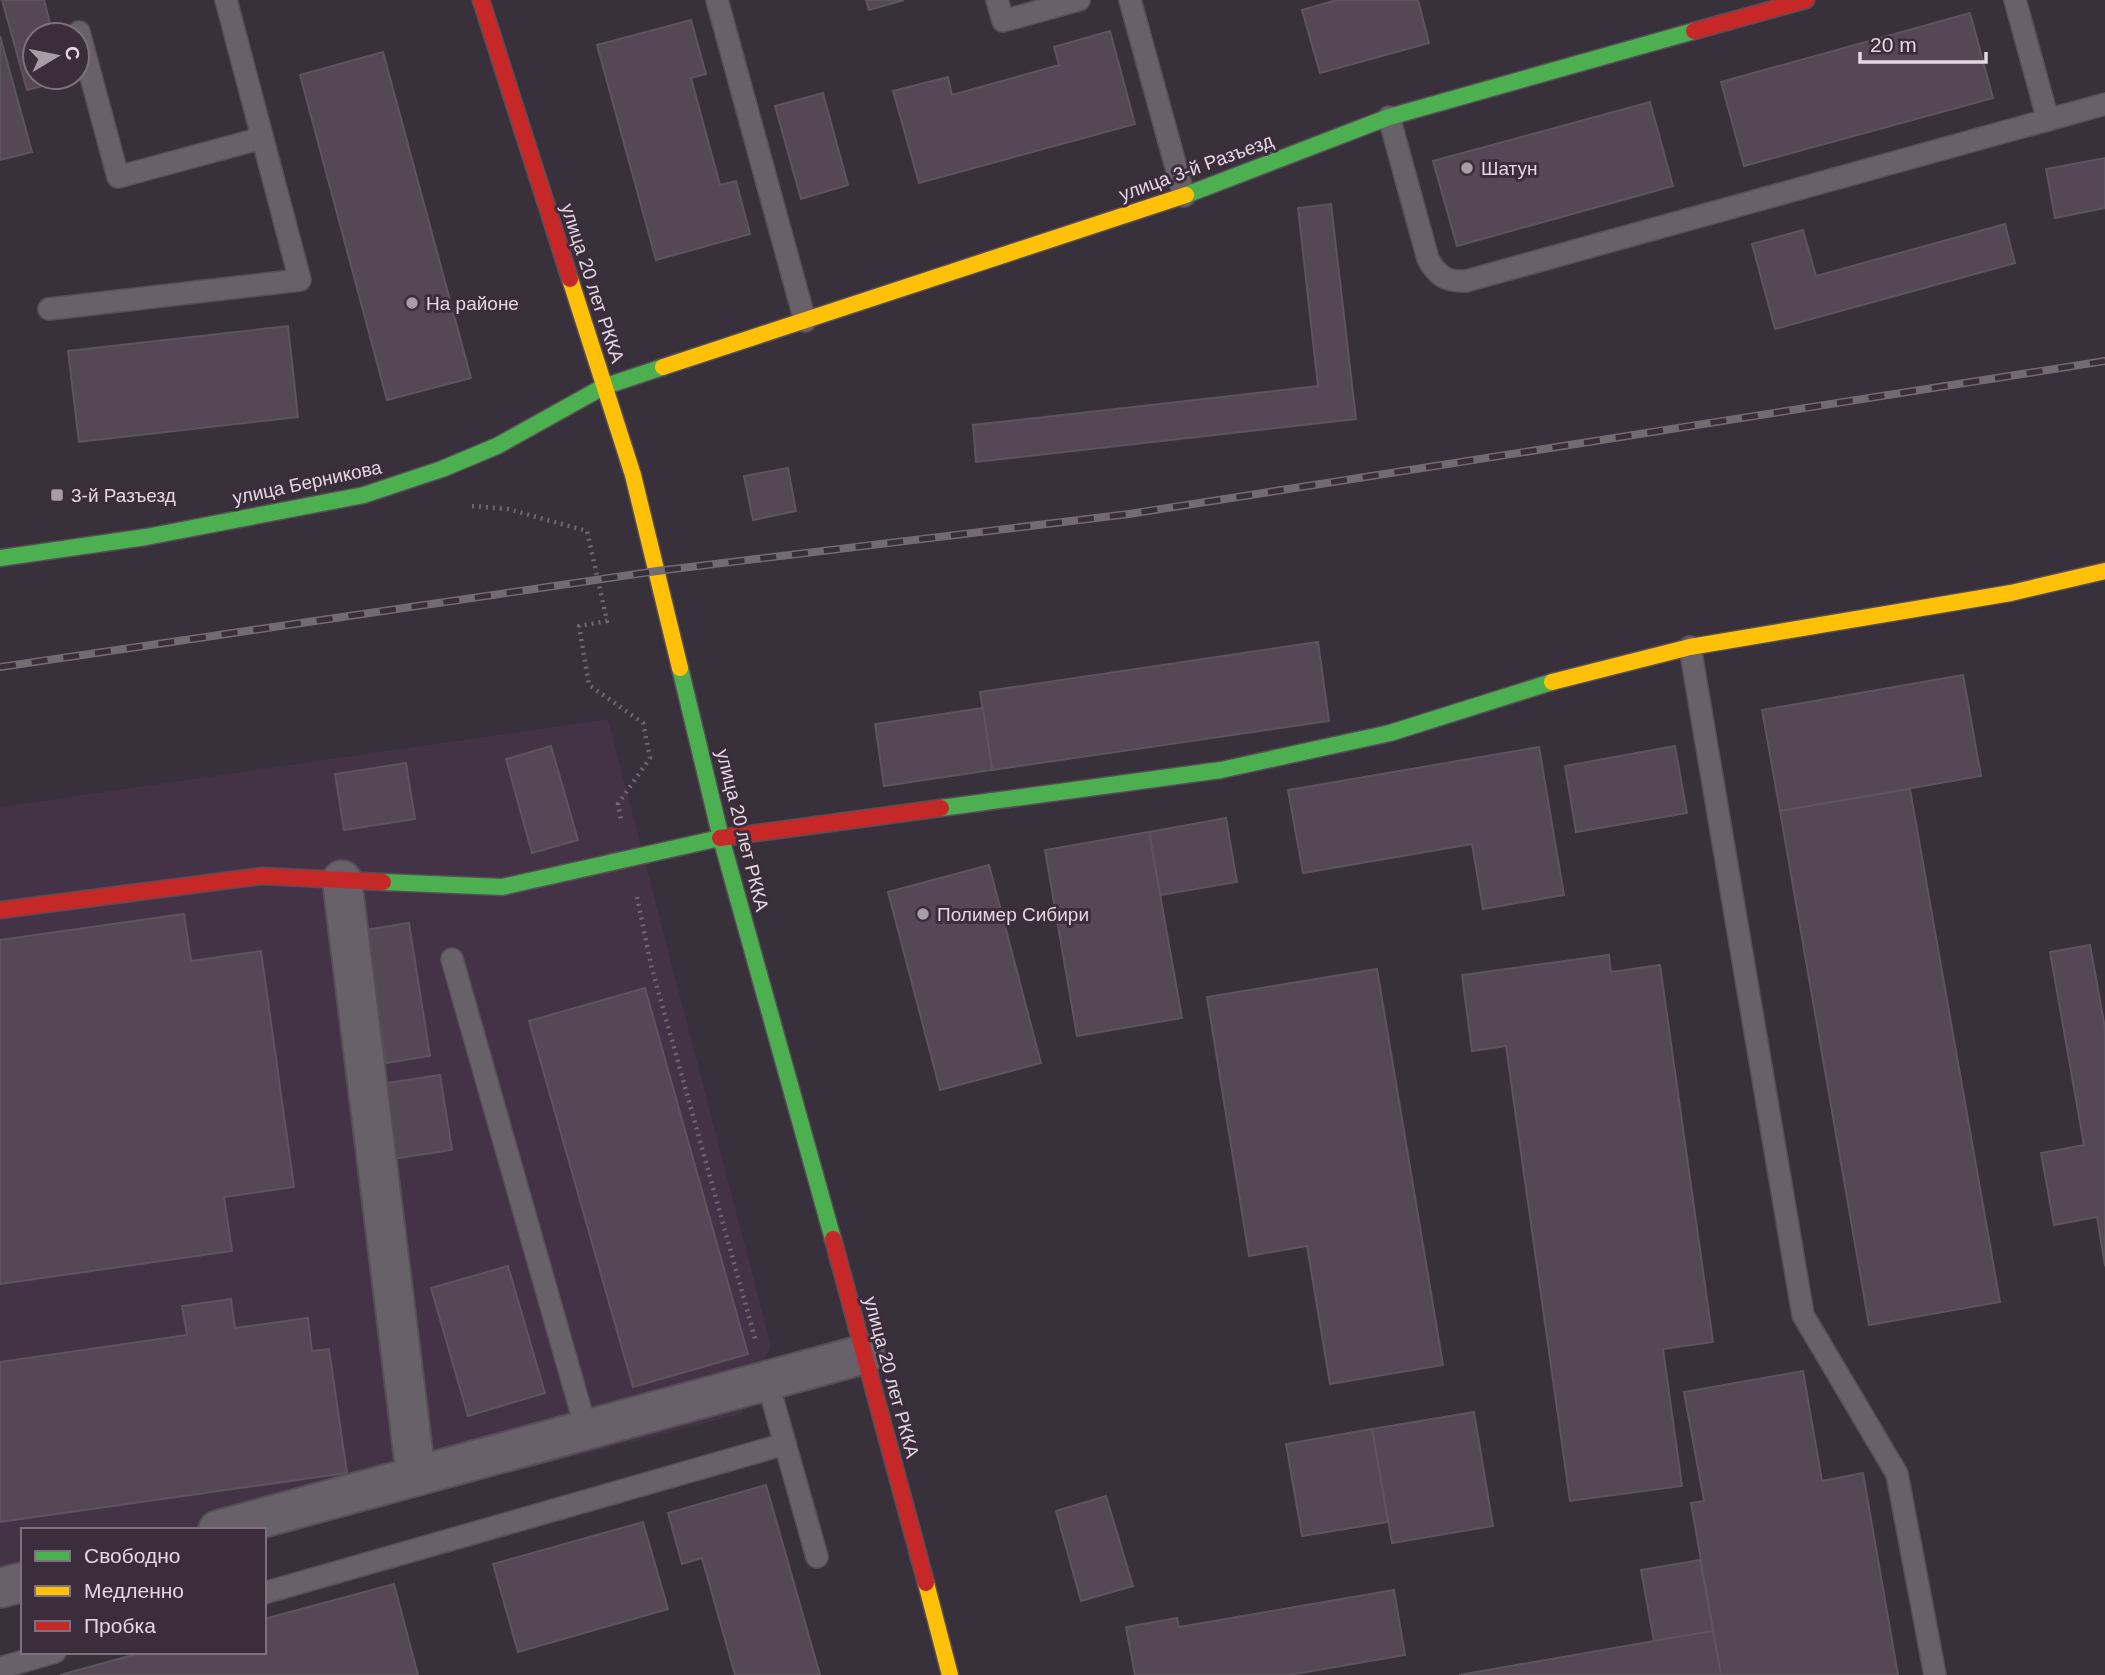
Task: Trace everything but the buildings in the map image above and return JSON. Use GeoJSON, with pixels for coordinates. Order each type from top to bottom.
{"type":"FeatureCollection","features":[{"type":"Feature","properties":{"kind":"main road","name":"улица 20 лет РККА"},"geometry":{"type":"LineString","coordinates":[[481,0],[636,487],[721,838],[865,1354],[950,1675]]}},
{"type":"Feature","properties":{"kind":"main road","name":"улица 3-й Разъезд"},"geometry":{"type":"LineString","coordinates":[[603,387],[1184,196],[1389,117],[1806,0]]}},
{"type":"Feature","properties":{"kind":"main road","name":"улица Берникова"},"geometry":{"type":"LineString","coordinates":[[0,558],[146,537],[364,495],[442,469],[497,446],[603,387]]}},
{"type":"Feature","properties":{"kind":"main road"},"geometry":{"type":"LineString","coordinates":[[0,910],[262,876],[502,887],[721,838],[1221,770],[1390,733],[1580,673],[1690,647],[2011,593],[2105,570]]}},
{"type":"Feature","properties":{"kind":"street"},"geometry":{"type":"LineString","coordinates":[[342,880],[416,1476]]}},
{"type":"Feature","properties":{"kind":"street"},"geometry":{"type":"LineString","coordinates":[[225,1528],[865,1354]]}},
{"type":"Feature","properties":{"kind":"street"},"geometry":{"type":"LineString","coordinates":[[0,1588],[21,1583]]}},
{"type":"Feature","properties":{"kind":"lane"},"geometry":{"type":"LineString","coordinates":[[49,309],[300,280],[226,0]]}},
{"type":"Feature","properties":{"kind":"lane"},"geometry":{"type":"LineString","coordinates":[[717,0],[805,321]]}},
{"type":"Feature","properties":{"kind":"lane"},"geometry":{"type":"LineString","coordinates":[[998,0],[1003,21],[1079,0]]}},
{"type":"Feature","properties":{"kind":"lane"},"geometry":{"type":"LineString","coordinates":[[1130,0],[1184,196]]}},
{"type":"Feature","properties":{"kind":"lane"},"geometry":{"type":"LineString","coordinates":[[2015,0],[2048,120]]}},
{"type":"Feature","properties":{"kind":"lane"},"geometry":{"type":"LineString","coordinates":[[91,77],[118,177],[262,138]]}},
{"type":"Feature","properties":{"kind":"lane"},"geometry":{"type":"LineString","coordinates":[[1389,117],[1428,258],[1443,278],[1466,281],[2105,104]]}},
{"type":"Feature","properties":{"kind":"lane"},"geometry":{"type":"LineString","coordinates":[[1690,647],[1803,1315],[1897,1474],[1935,1675]]}},
{"type":"Feature","properties":{"kind":"lane"},"geometry":{"type":"LineString","coordinates":[[452,959],[586,1429]]}},
{"type":"Feature","properties":{"kind":"lane"},"geometry":{"type":"LineString","coordinates":[[766,1380],[817,1557]]}},
{"type":"Feature","properties":{"kind":"lane"},"geometry":{"type":"LineString","coordinates":[[266,1591],[785,1444]]}},
{"type":"Feature","properties":{"kind":"lane"},"geometry":{"type":"LineString","coordinates":[[0,1668],[48,1654]]}},
{"type":"Feature","properties":{"kind":"shaded area"},"geometry":{"type":"Polygon","coordinates":[[[608,719],[771,1346],[741,1414],[266,1535],[266,1528],[21,1528],[21,1599],[0,1604],[0,807],[608,719]]]}},
{"type":"Feature","properties":{"kind":"railway"},"geometry":{"type":"LineString","coordinates":[[0,667],[657,571],[1129,514],[2105,361]]}},
{"type":"Feature","properties":{"kind":"traffic: fast"},"geometry":{"type":"LineString","coordinates":[[1186,195],[1389,117],[1694,31]]}},
{"type":"Feature","properties":{"kind":"traffic: fast"},"geometry":{"type":"LineString","coordinates":[[0,558],[146,537],[364,495],[442,469],[497,446],[603,387],[663,367]]}},
{"type":"Feature","properties":{"kind":"traffic: fast"},"geometry":{"type":"LineString","coordinates":[[680,668],[721,838],[833,1239]]}},
{"type":"Feature","properties":{"kind":"traffic: fast"},"geometry":{"type":"LineString","coordinates":[[941,808],[1221,770],[1390,733],[1552,682]]}},
{"type":"Feature","properties":{"kind":"traffic: fast"},"geometry":{"type":"LineString","coordinates":[[383,882],[502,887],[720,838]]}},
{"type":"Feature","properties":{"kind":"traffic: slow"},"geometry":{"type":"LineString","coordinates":[[663,367],[1186,195]]}},
{"type":"Feature","properties":{"kind":"traffic: slow"},"geometry":{"type":"LineString","coordinates":[[570,279],[633,475],[680,668]]}},
{"type":"Feature","properties":{"kind":"traffic: slow"},"geometry":{"type":"LineString","coordinates":[[1552,682],[1690,647],[2011,593],[2105,571]]}},
{"type":"Feature","properties":{"kind":"traffic: slow"},"geometry":{"type":"LineString","coordinates":[[926,1583],[950,1675]]}},
{"type":"Feature","properties":{"kind":"traffic: jam"},"geometry":{"type":"LineString","coordinates":[[481,0],[570,279]]}},
{"type":"Feature","properties":{"kind":"traffic: jam"},"geometry":{"type":"LineString","coordinates":[[1694,31],[1806,0]]}},
{"type":"Feature","properties":{"kind":"traffic: jam"},"geometry":{"type":"LineString","coordinates":[[720,838],[941,808]]}},
{"type":"Feature","properties":{"kind":"traffic: jam"},"geometry":{"type":"LineString","coordinates":[[0,910],[262,876],[383,882]]}},
{"type":"Feature","properties":{"kind":"traffic: jam"},"geometry":{"type":"LineString","coordinates":[[833,1239],[926,1583]]}},
{"type":"Feature","properties":{"kind":"place","name":"Шатун"},"geometry":{"type":"Point","coordinates":[1467,168]}},
{"type":"Feature","properties":{"kind":"place","name":"На районе"},"geometry":{"type":"Point","coordinates":[412,303]}},
{"type":"Feature","properties":{"kind":"place","name":"3-й Разъезд"},"geometry":{"type":"Point","coordinates":[57,495]}},
{"type":"Feature","properties":{"kind":"place","name":"Полимер Сибири"},"geometry":{"type":"Point","coordinates":[923,914]}}]}
